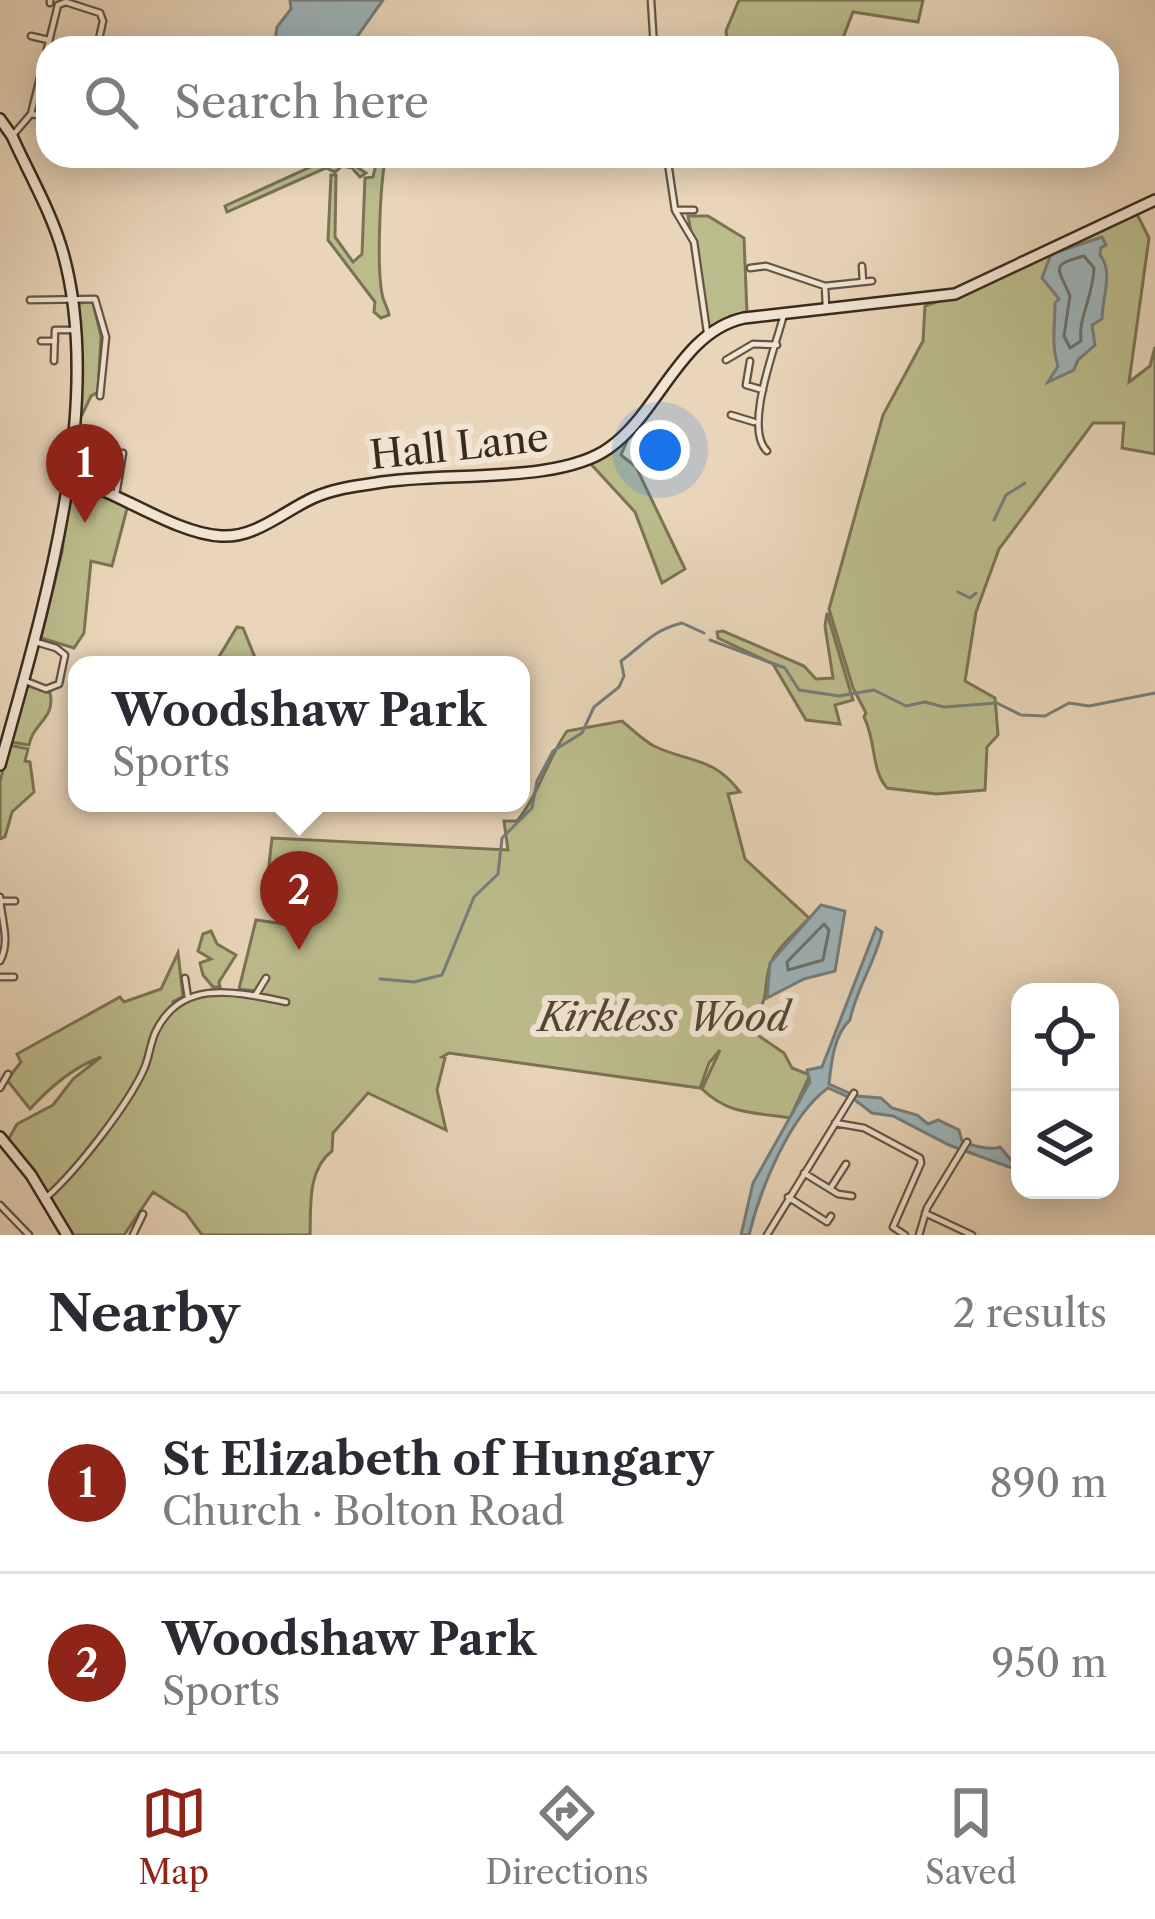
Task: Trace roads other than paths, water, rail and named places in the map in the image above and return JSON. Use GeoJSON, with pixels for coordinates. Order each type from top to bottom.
{"type":"FeatureCollection","features":[{"type":"Feature","properties":{"kind":"street"},"geometry":{"type":"LineString","coordinates":[[651,0],[653,36]]}},
{"type":"Feature","properties":{"kind":"street"},"geometry":{"type":"LineString","coordinates":[[49,36],[60,4],[100,13],[103,22],[98,36]]}},
{"type":"Feature","properties":{"kind":"street"},"geometry":{"type":"LineString","coordinates":[[28,36],[36,38]]}},
{"type":"Feature","properties":{"kind":"street"},"geometry":{"type":"LineString","coordinates":[[12,136],[32,115],[36,103]]}},
{"type":"Feature","properties":{"kind":"street"},"geometry":{"type":"LineString","coordinates":[[32,115],[36,116]]}},
{"type":"Feature","properties":{"kind":"street"},"geometry":{"type":"LineString","coordinates":[[0,119],[12,136],[63,254],[76,352],[68,476],[57,548],[0,765]]}},
{"type":"Feature","properties":{"kind":"street"},"geometry":{"type":"LineString","coordinates":[[669,168],[677,212],[694,242],[707,332],[733,320],[955,294],[1155,200]]}},
{"type":"Feature","properties":{"kind":"street"},"geometry":{"type":"LineString","coordinates":[[677,212],[694,210]]}},
{"type":"Feature","properties":{"kind":"street"},"geometry":{"type":"LineString","coordinates":[[754,265],[825,286],[872,281]]}},
{"type":"Feature","properties":{"kind":"street"},"geometry":{"type":"LineString","coordinates":[[862,266],[863,282]]}},
{"type":"Feature","properties":{"kind":"street"},"geometry":{"type":"LineString","coordinates":[[825,286],[826,307]]}},
{"type":"Feature","properties":{"kind":"street"},"geometry":{"type":"LineString","coordinates":[[30,300],[95,299],[106,337],[100,396]]}},
{"type":"Feature","properties":{"kind":"street"},"geometry":{"type":"LineString","coordinates":[[56,302],[56,316]]}},
{"type":"Feature","properties":{"kind":"street"},"geometry":{"type":"LineString","coordinates":[[767,452],[758,443],[755,423],[784,314]]}},
{"type":"Feature","properties":{"kind":"street"},"geometry":{"type":"LineString","coordinates":[[55,362],[55,330],[75,330]]}},
{"type":"Feature","properties":{"kind":"street","name":"Hall Lane"},"geometry":{"type":"LineString","coordinates":[[68,476],[186,527],[224,536],[260,527],[332,491],[413,478],[541,471],[576,464],[602,453],[642,421],[707,332]]}},
{"type":"Feature","properties":{"kind":"street"},"geometry":{"type":"LineString","coordinates":[[41,341],[55,341]]}},
{"type":"Feature","properties":{"kind":"street"},"geometry":{"type":"LineString","coordinates":[[726,360],[753,344],[777,345]]}},
{"type":"Feature","properties":{"kind":"street"},"geometry":{"type":"LineString","coordinates":[[55,352],[76,352]]}},
{"type":"Feature","properties":{"kind":"street"},"geometry":{"type":"LineString","coordinates":[[750,362],[746,385],[763,390]]}},
{"type":"Feature","properties":{"kind":"street"},"geometry":{"type":"LineString","coordinates":[[731,415],[755,423]]}},
{"type":"Feature","properties":{"kind":"street"},"geometry":{"type":"LineString","coordinates":[[116,495],[123,453]]}},
{"type":"Feature","properties":{"kind":"street"},"geometry":{"type":"LineString","coordinates":[[22,680],[53,688],[66,663],[61,651],[34,642]]}},
{"type":"Feature","properties":{"kind":"street"},"geometry":{"type":"LineString","coordinates":[[0,961],[7,949],[0,899],[17,901]]}},
{"type":"Feature","properties":{"kind":"street"},"geometry":{"type":"LineString","coordinates":[[0,977],[16,977]]}},
{"type":"Feature","properties":{"kind":"street"},"geometry":{"type":"LineString","coordinates":[[184,978],[188,998]]}},
{"type":"Feature","properties":{"kind":"street"},"geometry":{"type":"LineString","coordinates":[[255,995],[266,979]]}},
{"type":"Feature","properties":{"kind":"street"},"geometry":{"type":"LineString","coordinates":[[46,1198],[74,1169],[142,1073],[162,1019],[188,998],[211,990],[286,1002]]}},
{"type":"Feature","properties":{"kind":"street"},"geometry":{"type":"LineString","coordinates":[[0,1088],[8,1074]]}},
{"type":"Feature","properties":{"kind":"street"},"geometry":{"type":"LineString","coordinates":[[767,1235],[854,1093]]}},
{"type":"Feature","properties":{"kind":"street"},"geometry":{"type":"LineString","coordinates":[[835,1123],[864,1128],[920,1158],[920,1168],[891,1231],[905,1235]]}},
{"type":"Feature","properties":{"kind":"street"},"geometry":{"type":"LineString","coordinates":[[0,1137],[67,1235]]}},
{"type":"Feature","properties":{"kind":"street"},"geometry":{"type":"LineString","coordinates":[[919,1235],[925,1213],[967,1142]]}},
{"type":"Feature","properties":{"kind":"street"},"geometry":{"type":"LineString","coordinates":[[830,1189],[846,1164]]}},
{"type":"Feature","properties":{"kind":"street"},"geometry":{"type":"LineString","coordinates":[[804,1173],[852,1196]]}},
{"type":"Feature","properties":{"kind":"street"},"geometry":{"type":"LineString","coordinates":[[788,1197],[827,1222],[831,1216]]}},
{"type":"Feature","properties":{"kind":"street"},"geometry":{"type":"LineString","coordinates":[[1,1208],[29,1235]]}},
{"type":"Feature","properties":{"kind":"street"},"geometry":{"type":"LineString","coordinates":[[925,1213],[972,1235]]}},
{"type":"Feature","properties":{"kind":"street"},"geometry":{"type":"LineString","coordinates":[[133,1235],[143,1214]]}},
{"type":"Feature","properties":{"kind":"water"},"geometry":{"type":"Polygon","coordinates":[[[290,0],[383,0],[358,36],[276,36],[291,9],[290,0]]]}},
{"type":"Feature","properties":{"kind":"water"},"geometry":{"type":"Polygon","coordinates":[[[1102,237],[1106,286],[1102,319],[1092,325],[1095,345],[1074,370],[1048,382],[1058,366],[1054,335],[1059,299],[1042,278],[1051,254],[1102,237]]]}},
{"type":"Feature","properties":{"kind":"water"},"geometry":{"type":"Polygon","coordinates":[[[821,905],[845,911],[835,971],[804,979],[767,998],[770,963],[821,905]]]}},
{"type":"Feature","properties":{"kind":"water"},"geometry":{"type":"Polygon","coordinates":[[[876,928],[882,932],[879,943],[850,1020],[837,1041],[829,1084],[856,1096],[881,1098],[928,1124],[938,1120],[959,1130],[966,1143],[1000,1147],[1011,1160],[1011,1168],[949,1145],[893,1116],[872,1113],[828,1088],[789,1135],[760,1197],[749,1235],[741,1235],[753,1183],[810,1082],[807,1070],[822,1067],[876,928]]]}},
{"type":"Feature","properties":{"kind":"waterway"},"geometry":{"type":"LineString","coordinates":[[994,520],[1006,495],[1025,483]]}},
{"type":"Feature","properties":{"kind":"waterway"},"geometry":{"type":"LineString","coordinates":[[958,592],[970,598],[976,593]]}},
{"type":"Feature","properties":{"kind":"waterway"},"geometry":{"type":"LineString","coordinates":[[530,810],[537,781],[553,751],[582,733],[594,707],[619,687],[624,676],[621,661],[671,626],[682,623],[704,633]]}},
{"type":"Feature","properties":{"kind":"waterway"},"geometry":{"type":"LineString","coordinates":[[710,640],[785,668],[799,690],[839,696],[874,690],[906,706],[997,703],[1021,715],[1045,716],[1069,703],[1089,706],[1155,693]]}},
{"type":"Feature","properties":{"kind":"waterway"},"geometry":{"type":"LineString","coordinates":[[380,979],[414,982],[442,975],[474,897],[498,874],[502,838],[528,812]]}},
{"type":"Feature","properties":{"kind":"place","name":"St Elizabeth of Hungary"},"geometry":{"type":"Point","coordinates":[85,523]}},
{"type":"Feature","properties":{"kind":"place","name":"Woodshaw Park"},"geometry":{"type":"Point","coordinates":[299,950]}},
{"type":"Feature","properties":{"kind":"park label","name":"Kirkless Wood"},"geometry":{"type":"Point","coordinates":[664,1017]}}]}
